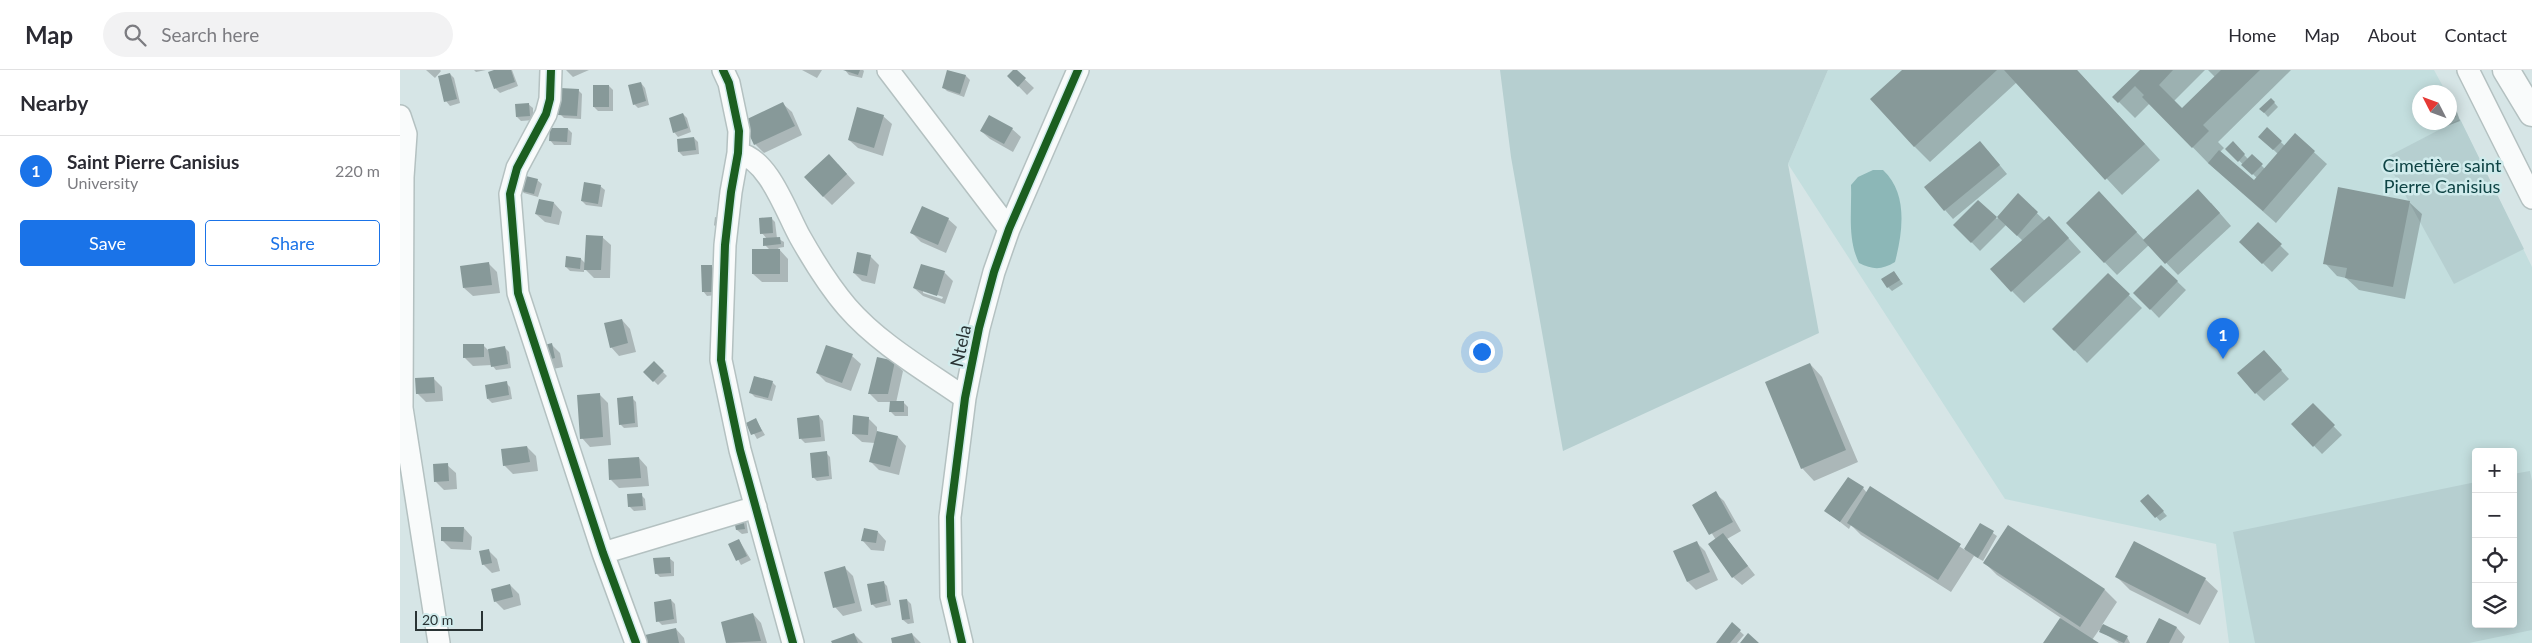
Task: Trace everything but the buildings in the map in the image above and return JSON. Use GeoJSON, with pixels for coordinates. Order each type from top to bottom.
{"type":"FeatureCollection","features":[{"type":"Feature","properties":{"kind":"street"},"geometry":{"type":"LineString","coordinates":[[551,70],[551,90],[546,114],[517,168],[510,194],[518,294],[603,553],[636,643]]}},
{"type":"Feature","properties":{"kind":"street"},"geometry":{"type":"LineString","coordinates":[[723,70],[729,83],[737,122],[738,153],[725,245],[721,360],[730,409],[793,643]]}},
{"type":"Feature","properties":{"kind":"street"},"geometry":{"type":"LineString","coordinates":[[888,70],[1009,229]]}},
{"type":"Feature","properties":{"kind":"street","name":"Ntela"},"geometry":{"type":"LineString","coordinates":[[962,643],[951,596],[950,517],[965,398],[982,319],[1009,229],[1078,70]]}},
{"type":"Feature","properties":{"kind":"street"},"geometry":{"type":"LineString","coordinates":[[2468,70],[2532,198]]}},
{"type":"Feature","properties":{"kind":"street"},"geometry":{"type":"LineString","coordinates":[[2506,70],[2532,113]]}},
{"type":"Feature","properties":{"kind":"street"},"geometry":{"type":"LineString","coordinates":[[400,116],[406,134],[403,177],[402,408],[439,643]]}},
{"type":"Feature","properties":{"kind":"street"},"geometry":{"type":"LineString","coordinates":[[738,153],[746,155],[764,173],[779,194],[800,237],[847,307],[882,339],[965,398]]}},
{"type":"Feature","properties":{"kind":"street"},"geometry":{"type":"LineString","coordinates":[[603,553],[756,507]]}},
{"type":"Feature","properties":{"kind":"shaded area"},"geometry":{"type":"Polygon","coordinates":[[[1828,70],[2434,70],[2442,85],[2412,85],[2412,130],[2457,130],[2457,113],[2532,267],[2532,643],[2229,643],[2216,544],[2005,499],[1788,164],[1828,70]]]}},
{"type":"Feature","properties":{"kind":"shaded area"},"geometry":{"type":"Polygon","coordinates":[[[1873,170],[1883,170],[1891,179],[1897,190],[1901,213],[1900,238],[1895,262],[1886,267],[1877,268],[1859,263],[1851,234],[1851,185],[1858,177],[1873,170]]]}},
{"type":"Feature","properties":{"kind":"green space"},"geometry":{"type":"Polygon","coordinates":[[[1500,70],[1828,70],[1788,164],[1819,333],[1563,451],[1511,157],[1500,70]]]}},
{"type":"Feature","properties":{"kind":"green space","name":"Cimetière saint Pierre Canisius"},"geometry":{"type":"Polygon","coordinates":[[[2460,119],[2524,249],[2454,284],[2385,158],[2439,130],[2457,130],[2457,121],[2460,119]]]}},
{"type":"Feature","properties":{"kind":"green space"},"geometry":{"type":"Polygon","coordinates":[[[2530,471],[2532,481],[2532,630],[2469,643],[2255,643],[2233,532],[2472,483],[2472,628],[2517,628],[2517,473],[2530,471]]]}},
{"type":"Feature","properties":{"kind":"cycle path"},"geometry":{"type":"LineString","coordinates":[[551,70],[550,99],[546,114],[517,168],[510,194],[518,293],[603,553],[636,643]]}},
{"type":"Feature","properties":{"kind":"cycle path"},"geometry":{"type":"LineString","coordinates":[[723,70],[729,83],[739,131],[738,153],[725,245],[721,360],[740,450],[793,643]]}},
{"type":"Feature","properties":{"kind":"cycle path"},"geometry":{"type":"LineString","coordinates":[[962,643],[951,596],[950,517],[965,398],[979,328],[994,272],[1009,229],[1078,70]]}},
{"type":"Feature","properties":{"kind":"place","name":"Saint Pierre Canisius"},"geometry":{"type":"Point","coordinates":[2223,359]}}]}
